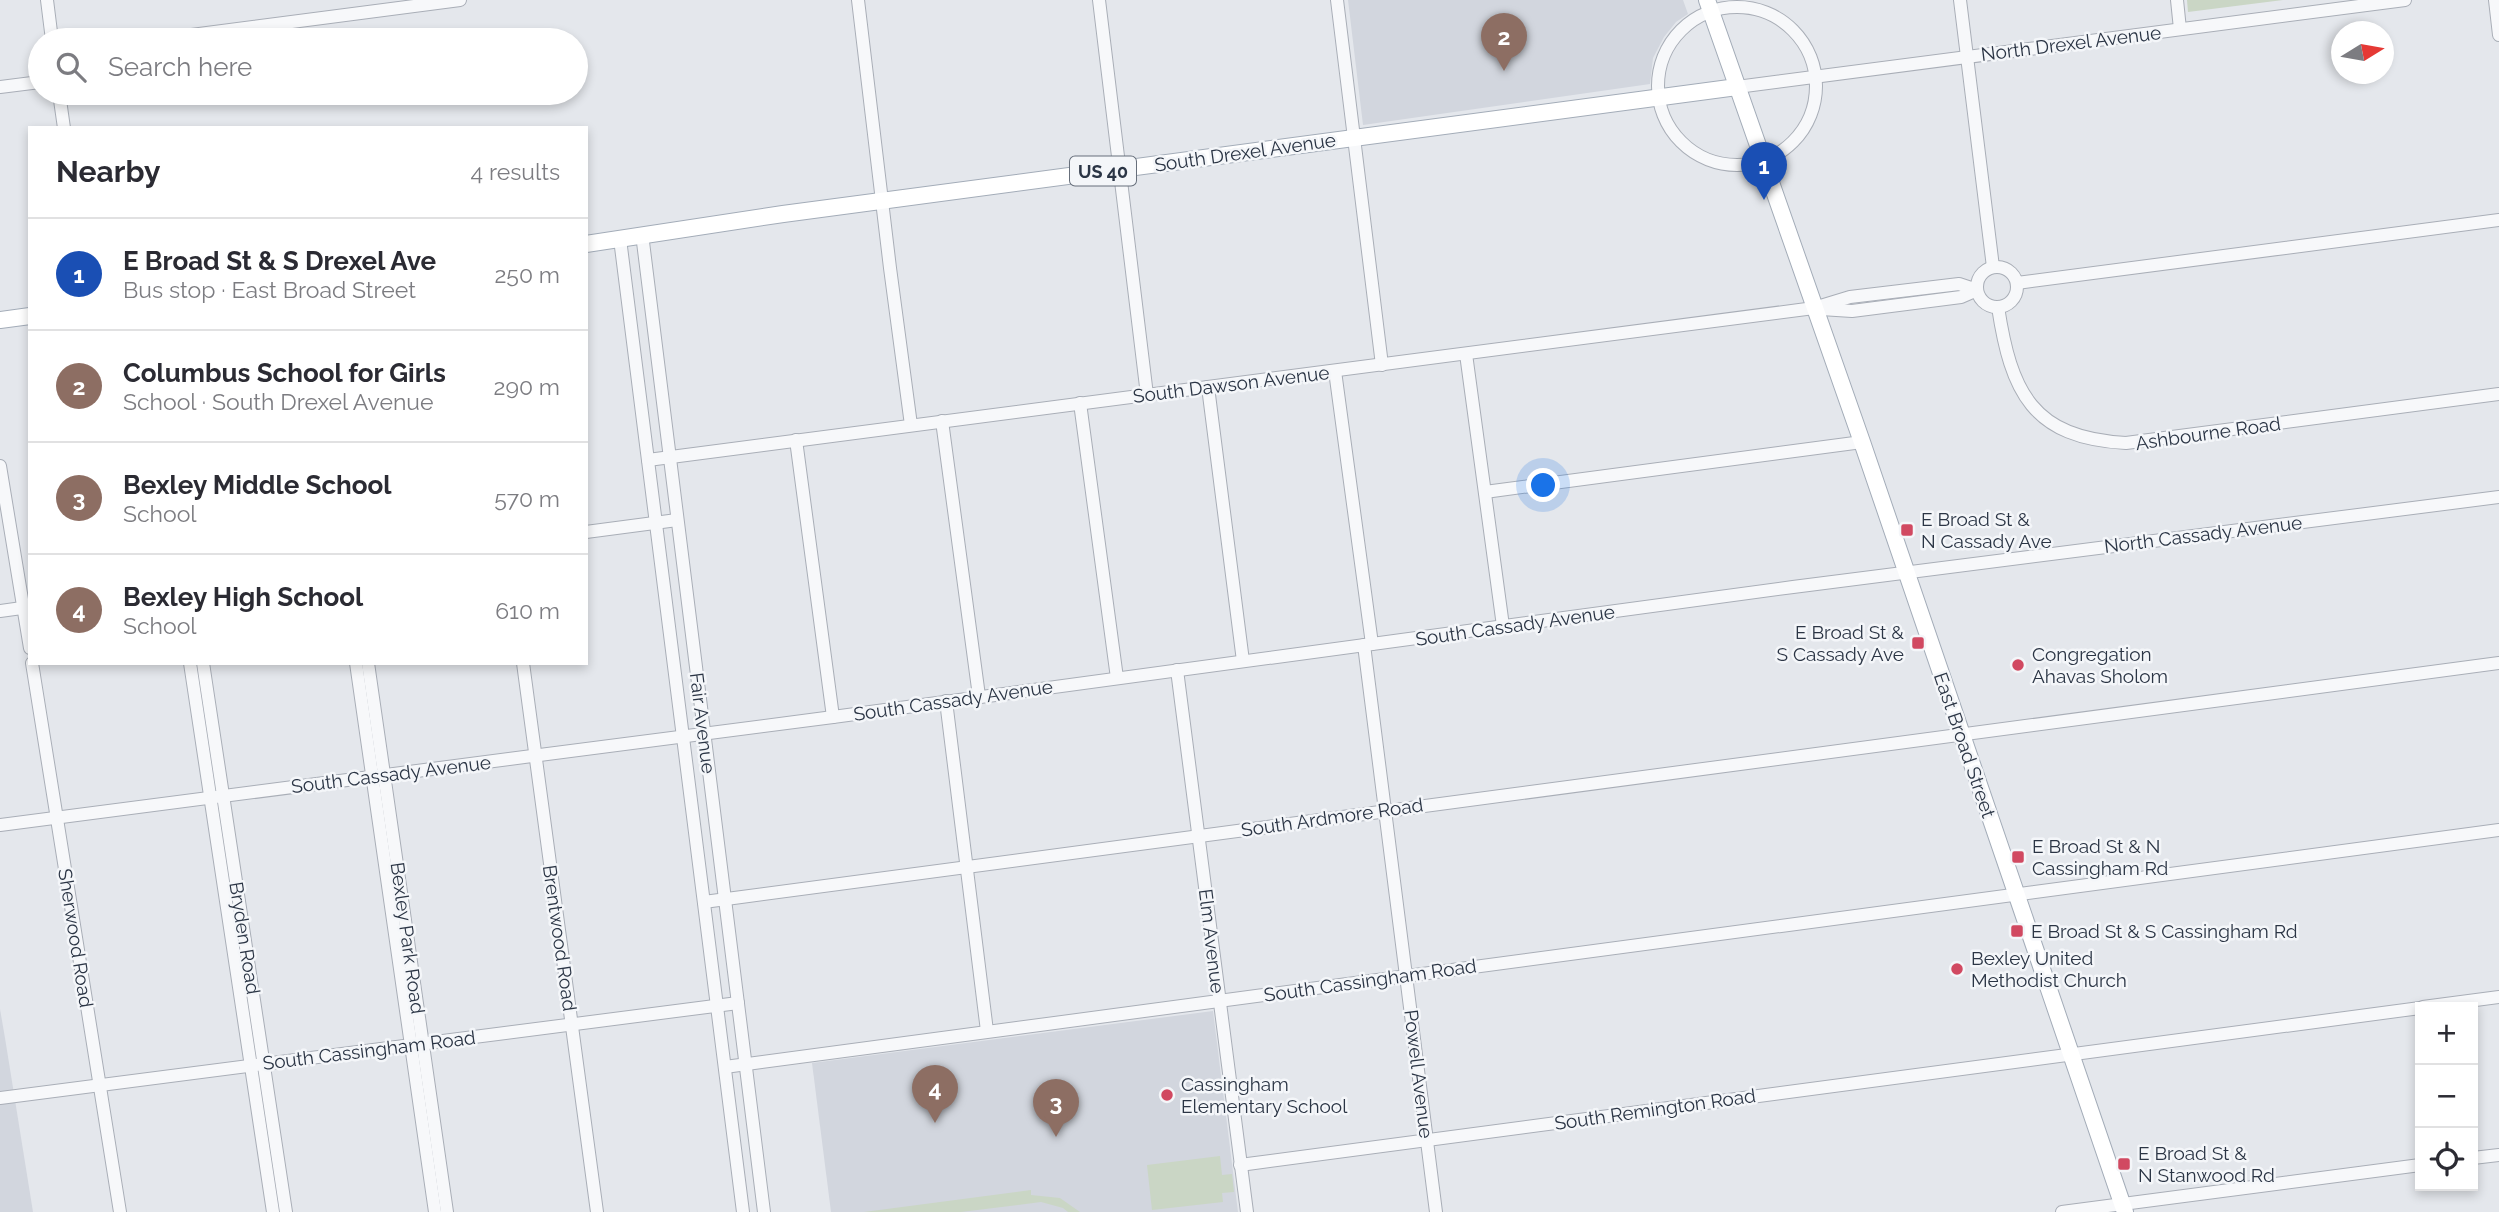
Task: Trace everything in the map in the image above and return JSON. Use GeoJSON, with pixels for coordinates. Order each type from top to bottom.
{"type":"FeatureCollection","features":[{"type":"Feature","properties":{"kind":"main road","name":"East Broad Street"},"geometry":{"type":"LineString","coordinates":[[1709,6],[2123,1208]]}},
{"type":"Feature","properties":{"kind":"main road","name":"South Drexel Avenue"},"geometry":{"type":"LineString","coordinates":[[588,244],[883,200],[1737,87]]}},
{"type":"Feature","properties":{"kind":"main road"},"geometry":{"type":"LineString","coordinates":[[0,320],[28,316]]}},
{"type":"Feature","properties":{"kind":"street"},"geometry":{"type":"LineString","coordinates":[[47,0],[50,28]]}},
{"type":"Feature","properties":{"kind":"street"},"geometry":{"type":"LineString","coordinates":[[245,28],[460,0]]}},
{"type":"Feature","properties":{"kind":"street"},"geometry":{"type":"LineString","coordinates":[[859,0],[911,425]]}},
{"type":"Feature","properties":{"kind":"street"},"geometry":{"type":"LineString","coordinates":[[1099,0],[1147,395]]}},
{"type":"Feature","properties":{"kind":"street"},"geometry":{"type":"LineString","coordinates":[[1337,0],[1382,365]]}},
{"type":"Feature","properties":{"kind":"street"},"geometry":{"type":"LineString","coordinates":[[1960,0],[1993,267]]}},
{"type":"Feature","properties":{"kind":"street"},"geometry":{"type":"LineString","coordinates":[[2177,0],[2180,29]]}},
{"type":"Feature","properties":{"kind":"street","name":"North Drexel Avenue"},"geometry":{"type":"LineString","coordinates":[[1737,87],[2180,29],[2326,5],[2405,0]]}},
{"type":"Feature","properties":{"kind":"street"},"geometry":{"type":"LineString","coordinates":[[2495,0],[2499,36]]}},
{"type":"Feature","properties":{"kind":"street"},"geometry":{"type":"LineString","coordinates":[[1709,6],[1746,7],[1779,19],[1793,29],[1804,44],[1812,60],[1815,77],[1813,106],[1804,128],[1786,148],[1763,161],[1730,166],[1716,163],[1688,149],[1670,128],[1658,98],[1659,71],[1669,45],[1686,25],[1709,6]]}},
{"type":"Feature","properties":{"kind":"street"},"geometry":{"type":"LineString","coordinates":[[0,87],[28,84]]}},
{"type":"Feature","properties":{"kind":"street"},"geometry":{"type":"LineString","coordinates":[[61,105],[64,126]]}},
{"type":"Feature","properties":{"kind":"street"},"geometry":{"type":"LineString","coordinates":[[2017,283],[2499,220]]}},
{"type":"Feature","properties":{"kind":"street","name":"Fair Avenue"},"geometry":{"type":"LineString","coordinates":[[642,234],[764,1212]]}},
{"type":"Feature","properties":{"kind":"street","name":"Fair Avenue"},"geometry":{"type":"LineString","coordinates":[[620,239],[743,1212]]}},
{"type":"Feature","properties":{"kind":"street"},"geometry":{"type":"LineString","coordinates":[[1993,267],[2011,272],[2017,283],[2017,290],[2011,302],[1998,307],[1984,303],[1977,290],[1982,273],[1993,267]]}},
{"type":"Feature","properties":{"kind":"street","name":"South Dawson Avenue"},"geometry":{"type":"LineString","coordinates":[[648,460],[1814,308],[1852,311],[1961,297],[1977,290]]}},
{"type":"Feature","properties":{"kind":"street","name":"Ashbourne Road"},"geometry":{"type":"LineString","coordinates":[[1998,307],[2007,357],[2023,394],[2052,424],[2086,440],[2126,443],[2499,394]]}},
{"type":"Feature","properties":{"kind":"street"},"geometry":{"type":"LineString","coordinates":[[1466,354],[1503,626]]}},
{"type":"Feature","properties":{"kind":"street","name":"Powell Avenue"},"geometry":{"type":"LineString","coordinates":[[1335,371],[1436,1212]]}},
{"type":"Feature","properties":{"kind":"street"},"geometry":{"type":"LineString","coordinates":[[1208,387],[1243,661]]}},
{"type":"Feature","properties":{"kind":"street"},"geometry":{"type":"LineString","coordinates":[[1080,403],[1117,678]]}},
{"type":"Feature","properties":{"kind":"street"},"geometry":{"type":"LineString","coordinates":[[942,421],[979,696]]}},
{"type":"Feature","properties":{"kind":"street"},"geometry":{"type":"LineString","coordinates":[[796,440],[832,716]]}},
{"type":"Feature","properties":{"kind":"street"},"geometry":{"type":"LineString","coordinates":[[1485,492],[1861,442]]}},
{"type":"Feature","properties":{"kind":"street"},"geometry":{"type":"LineString","coordinates":[[0,466],[27,607],[0,611]]}},
{"type":"Feature","properties":{"kind":"street","name":"North Cassady Avenue"},"geometry":{"type":"LineString","coordinates":[[1906,573],[2499,497]]}},
{"type":"Feature","properties":{"kind":"street"},"geometry":{"type":"LineString","coordinates":[[588,532],[677,520]]}},
{"type":"Feature","properties":{"kind":"street","name":"South Cassady Avenue"},"geometry":{"type":"LineString","coordinates":[[0,825],[1906,573]]}},
{"type":"Feature","properties":{"kind":"street","name":"South Ardmore Road"},"geometry":{"type":"LineString","coordinates":[[704,902],[2499,663]]}},
{"type":"Feature","properties":{"kind":"street","name":"Sherwood Road"},"geometry":{"type":"LineString","coordinates":[[32,665],[120,1212]]}},
{"type":"Feature","properties":{"kind":"street","name":"Bryden Road"},"geometry":{"type":"LineString","coordinates":[[190,665],[217,796]]}},
{"type":"Feature","properties":{"kind":"street","name":"Bryden Road"},"geometry":{"type":"LineString","coordinates":[[203,665],[217,796],[257,1065],[273,1212]]}},
{"type":"Feature","properties":{"kind":"street","name":"Bexley Park Road"},"geometry":{"type":"LineString","coordinates":[[356,665],[378,775],[417,1044],[447,1212]]}},
{"type":"Feature","properties":{"kind":"street","name":"Bexley Park Road"},"geometry":{"type":"LineString","coordinates":[[368,665],[378,775]]}},
{"type":"Feature","properties":{"kind":"street","name":"Brentwood Road"},"geometry":{"type":"LineString","coordinates":[[523,665],[597,1212]]}},
{"type":"Feature","properties":{"kind":"street","name":"Elm Avenue"},"geometry":{"type":"LineString","coordinates":[[1177,670],[1247,1212]]}},
{"type":"Feature","properties":{"kind":"street"},"geometry":{"type":"LineString","coordinates":[[946,701],[987,1031]]}},
{"type":"Feature","properties":{"kind":"street","name":"South Cassingham Road"},"geometry":{"type":"LineString","coordinates":[[725,1067],[1406,974],[2499,831]]}},
{"type":"Feature","properties":{"kind":"street","name":"South Remington Road"},"geometry":{"type":"LineString","coordinates":[[2465,1002],[2499,998]]}},
{"type":"Feature","properties":{"kind":"street","name":"South Cassingham Road"},"geometry":{"type":"LineString","coordinates":[[0,1098],[738,1003]]}},
{"type":"Feature","properties":{"kind":"street","name":"South Remington Road"},"geometry":{"type":"LineString","coordinates":[[1240,1165],[2415,1008]]}},
{"type":"Feature","properties":{"kind":"street","name":"Bexley Park Road"},"geometry":{"type":"LineString","coordinates":[[417,1044],[435,1212]]}},
{"type":"Feature","properties":{"kind":"street","name":"Bryden Road"},"geometry":{"type":"LineString","coordinates":[[257,1065],[286,1212]]}},
{"type":"Feature","properties":{"kind":"street"},"geometry":{"type":"LineString","coordinates":[[2478,1157],[2499,1155]]}},
{"type":"Feature","properties":{"kind":"street"},"geometry":{"type":"LineString","coordinates":[[2062,1212],[2123,1208],[2415,1166]]}},
{"type":"Feature","properties":{"kind":"shaded area"},"geometry":{"type":"Polygon","coordinates":[[[1348,0],[1683,0],[1688,14],[1676,22],[1664,37],[1653,58],[1650,84],[1363,125],[1348,0]]]}},
{"type":"Feature","properties":{"kind":"shaded area"},"geometry":{"type":"Polygon","coordinates":[[[0,1009],[5,1038],[33,1212],[0,1212],[0,1009]]]}},
{"type":"Feature","properties":{"kind":"shaded area"},"geometry":{"type":"Polygon","coordinates":[[[1213,1011],[1238,1212],[831,1212],[812,1063],[1213,1011]]]}},
{"type":"Feature","properties":{"kind":"green space"},"geometry":{"type":"Polygon","coordinates":[[[2187,0],[2283,0],[2188,12],[2187,0]]]}},
{"type":"Feature","properties":{"kind":"green space"},"geometry":{"type":"Polygon","coordinates":[[[1220,1156],[1222,1175],[1232,1174],[1234,1192],[1222,1193],[1223,1202],[1152,1210],[1147,1165],[1220,1156]]]}},
{"type":"Feature","properties":{"kind":"green space"},"geometry":{"type":"Polygon","coordinates":[[[1031,1190],[1031,1195],[1060,1198],[1080,1212],[1068,1212],[1041,1202],[961,1212],[864,1212],[1031,1190]]]}},
{"type":"Feature","properties":{"kind":"place","name":"Columbus School for Girls"},"geometry":{"type":"Point","coordinates":[1504,71]}},
{"type":"Feature","properties":{"kind":"place","name":"E Broad St & S Drexel Ave"},"geometry":{"type":"Point","coordinates":[1764,200]}},
{"type":"Feature","properties":{"kind":"place","name":"E Broad St & N Cassady Ave"},"geometry":{"type":"Point","coordinates":[1907,530]}},
{"type":"Feature","properties":{"kind":"place","name":"E Broad St & S Cassady Ave"},"geometry":{"type":"Point","coordinates":[1918,643]}},
{"type":"Feature","properties":{"kind":"place","name":"Congregation Ahavas Sholom"},"geometry":{"type":"Point","coordinates":[2018,665]}},
{"type":"Feature","properties":{"kind":"place","name":"E Broad St & N Cassingham Rd"},"geometry":{"type":"Point","coordinates":[2018,857]}},
{"type":"Feature","properties":{"kind":"place","name":"E Broad St & S Cassingham Rd"},"geometry":{"type":"Point","coordinates":[2017,931]}},
{"type":"Feature","properties":{"kind":"place","name":"Bexley United Methodist Church"},"geometry":{"type":"Point","coordinates":[1957,969]}},
{"type":"Feature","properties":{"kind":"place","name":"Cassingham Elementary School"},"geometry":{"type":"Point","coordinates":[1167,1095]}},
{"type":"Feature","properties":{"kind":"place","name":"Bexley High School"},"geometry":{"type":"Point","coordinates":[935,1123]}},
{"type":"Feature","properties":{"kind":"place","name":"Bexley Middle School"},"geometry":{"type":"Point","coordinates":[1056,1137]}},
{"type":"Feature","properties":{"kind":"place","name":"E Broad St & N Stanwood Rd"},"geometry":{"type":"Point","coordinates":[2124,1164]}}]}
